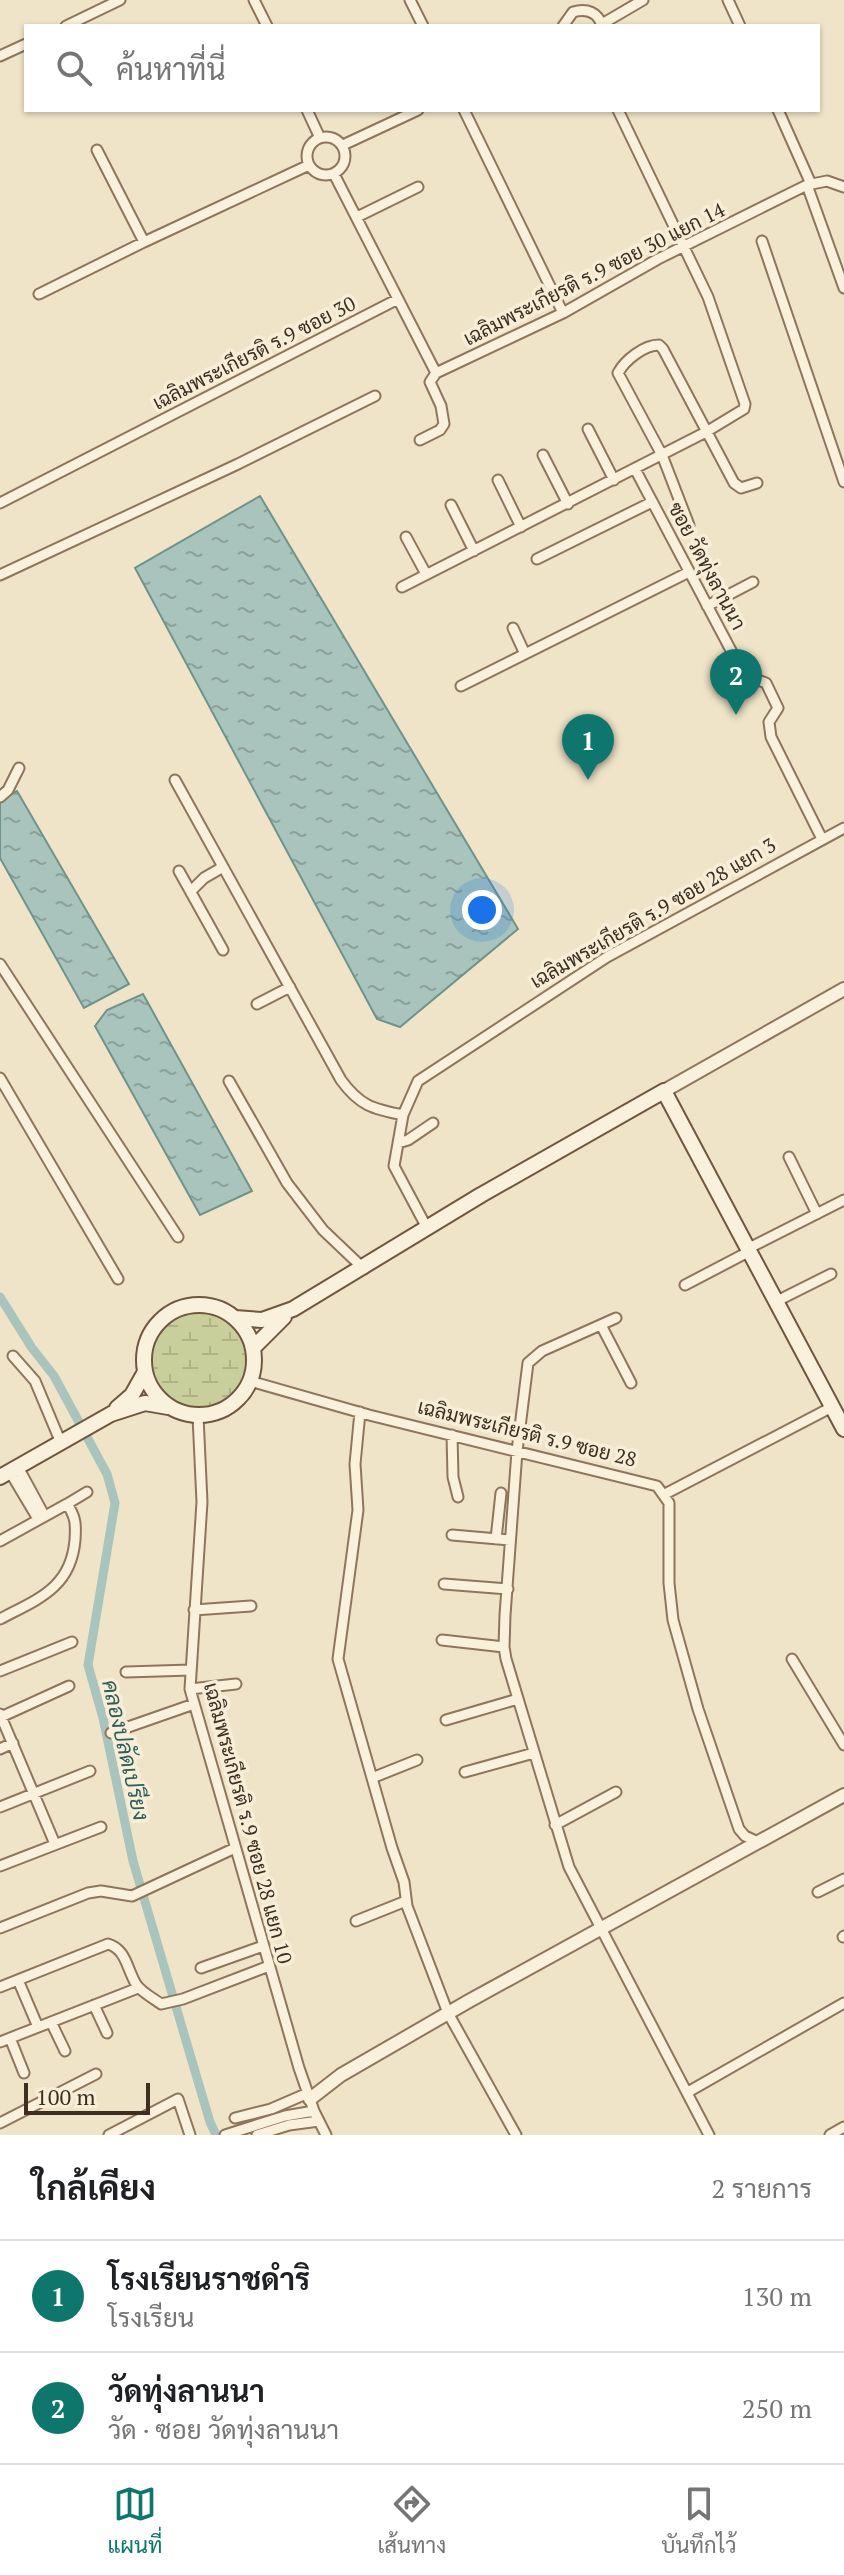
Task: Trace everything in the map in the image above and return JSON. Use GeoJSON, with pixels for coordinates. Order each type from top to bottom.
{"type":"FeatureCollection","features":[{"type":"Feature","properties":{"kind":"main road"},"geometry":{"type":"LineString","coordinates":[[253,1348],[293,1309],[664,1091],[835,1403],[844,1429]]}},
{"type":"Feature","properties":{"kind":"main road"},"geometry":{"type":"LineString","coordinates":[[170,1408],[155,1394],[145,1372],[144,1356],[150,1335],[164,1318],[194,1305],[216,1308],[235,1318],[262,1320],[293,1309]]}},
{"type":"Feature","properties":{"kind":"main road"},"geometry":{"type":"LineString","coordinates":[[9,1472],[111,1414],[145,1403],[157,1403],[198,1416],[229,1406],[245,1391],[254,1365],[253,1348],[235,1318]]}},
{"type":"Feature","properties":{"kind":"main road"},"geometry":{"type":"LineString","coordinates":[[111,1414],[132,1395],[145,1372]]}},
{"type":"Feature","properties":{"kind":"street"},"geometry":{"type":"LineString","coordinates":[[70,24],[120,0]]}},
{"type":"Feature","properties":{"kind":"street"},"geometry":{"type":"LineString","coordinates":[[254,0],[266,24]]}},
{"type":"Feature","properties":{"kind":"street"},"geometry":{"type":"LineString","coordinates":[[410,0],[422,24]]}},
{"type":"Feature","properties":{"kind":"street"},"geometry":{"type":"LineString","coordinates":[[568,0],[573,12]]}},
{"type":"Feature","properties":{"kind":"street"},"geometry":{"type":"LineString","coordinates":[[604,24],[643,0]]}},
{"type":"Feature","properties":{"kind":"street"},"geometry":{"type":"LineString","coordinates":[[728,0],[739,24]]}},
{"type":"Feature","properties":{"kind":"street"},"geometry":{"type":"LineString","coordinates":[[573,12],[592,12],[601,24]]}},
{"type":"Feature","properties":{"kind":"street"},"geometry":{"type":"LineString","coordinates":[[564,24],[573,12]]}},
{"type":"Feature","properties":{"kind":"street"},"geometry":{"type":"LineString","coordinates":[[0,56],[24,45]]}},
{"type":"Feature","properties":{"kind":"street"},"geometry":{"type":"LineString","coordinates":[[308,112],[320,138]]}},
{"type":"Feature","properties":{"kind":"street"},"geometry":{"type":"LineString","coordinates":[[343,145],[414,112]]}},
{"type":"Feature","properties":{"kind":"street"},"geometry":{"type":"LineString","coordinates":[[465,112],[563,313]]}},
{"type":"Feature","properties":{"kind":"street"},"geometry":{"type":"LineString","coordinates":[[402,587],[742,412],[745,404],[708,297],[619,112]]}},
{"type":"Feature","properties":{"kind":"street"},"geometry":{"type":"LineString","coordinates":[[779,112],[809,185],[844,288]]}},
{"type":"Feature","properties":{"kind":"street"},"geometry":{"type":"LineString","coordinates":[[333,137],[343,145],[345,162],[334,174],[320,174],[309,165],[307,152],[320,138],[333,137]]}},
{"type":"Feature","properties":{"kind":"street"},"geometry":{"type":"LineString","coordinates":[[97,150],[144,242]]}},
{"type":"Feature","properties":{"kind":"street"},"geometry":{"type":"LineString","coordinates":[[39,294],[309,165]]}},
{"type":"Feature","properties":{"kind":"street"},"geometry":{"type":"LineString","coordinates":[[334,174],[436,373],[430,382],[441,406],[444,424],[440,430],[420,440]]}},
{"type":"Feature","properties":{"kind":"street"},"geometry":{"type":"LineString","coordinates":[[809,185],[827,181],[844,187]]}},
{"type":"Feature","properties":{"kind":"street","name":"เฉลิมพระเกียรติ ร.9 ซอย 30 แยก 14"},"geometry":{"type":"LineString","coordinates":[[436,373],[563,313],[684,246],[809,185]]}},
{"type":"Feature","properties":{"kind":"street"},"geometry":{"type":"LineString","coordinates":[[357,217],[418,187]]}},
{"type":"Feature","properties":{"kind":"street"},"geometry":{"type":"LineString","coordinates":[[762,241],[844,482]]}},
{"type":"Feature","properties":{"kind":"street","name":"เฉลิมพระเกียรติ ร.9 ซอย 30"},"geometry":{"type":"LineString","coordinates":[[0,503],[398,299]]}},
{"type":"Feature","properties":{"kind":"street"},"geometry":{"type":"LineString","coordinates":[[689,525],[662,455],[618,373],[623,364],[650,346],[659,345],[663,349],[734,483],[741,488],[757,483]]}},
{"type":"Feature","properties":{"kind":"street"},"geometry":{"type":"LineString","coordinates":[[0,575],[375,396]]}},
{"type":"Feature","properties":{"kind":"street"},"geometry":{"type":"LineString","coordinates":[[588,429],[614,480]]}},
{"type":"Feature","properties":{"kind":"street"},"geometry":{"type":"LineString","coordinates":[[543,455],[568,504]]}},
{"type":"Feature","properties":{"kind":"street","name":"ซอย วัดทุ่งลานนา"},"geometry":{"type":"LineString","coordinates":[[635,469],[744,675],[762,681],[769,688],[778,708],[769,722],[771,737],[822,839]]}},
{"type":"Feature","properties":{"kind":"street"},"geometry":{"type":"LineString","coordinates":[[498,480],[521,527]]}},
{"type":"Feature","properties":{"kind":"street"},"geometry":{"type":"LineString","coordinates":[[537,559],[652,502]]}},
{"type":"Feature","properties":{"kind":"street"},"geometry":{"type":"LineString","coordinates":[[451,505],[474,551]]}},
{"type":"Feature","properties":{"kind":"street"},"geometry":{"type":"LineString","coordinates":[[406,537],[426,574]]}},
{"type":"Feature","properties":{"kind":"street"},"geometry":{"type":"LineString","coordinates":[[461,686],[689,572]]}},
{"type":"Feature","properties":{"kind":"street"},"geometry":{"type":"LineString","coordinates":[[707,606],[753,582]]}},
{"type":"Feature","properties":{"kind":"street"},"geometry":{"type":"LineString","coordinates":[[513,628],[525,654]]}},
{"type":"Feature","properties":{"kind":"street"},"geometry":{"type":"LineString","coordinates":[[0,797],[8,790],[19,768]]}},
{"type":"Feature","properties":{"kind":"street"},"geometry":{"type":"LineString","coordinates":[[175,780],[351,1094],[373,1109],[403,1115]]}},
{"type":"Feature","properties":{"kind":"street","name":"เฉลิมพระเกียรติ ร.9 ซอย 28 แยก 3"},"geometry":{"type":"LineString","coordinates":[[427,1228],[394,1166],[403,1115],[418,1081],[607,957],[844,828]]}},
{"type":"Feature","properties":{"kind":"street"},"geometry":{"type":"LineString","coordinates":[[191,891],[204,878],[223,867]]}},
{"type":"Feature","properties":{"kind":"street"},"geometry":{"type":"LineString","coordinates":[[179,871],[223,950]]}},
{"type":"Feature","properties":{"kind":"street"},"geometry":{"type":"LineString","coordinates":[[0,964],[178,1237]]}},
{"type":"Feature","properties":{"kind":"street"},"geometry":{"type":"LineString","coordinates":[[257,1004],[290,987]]}},
{"type":"Feature","properties":{"kind":"street"},"geometry":{"type":"LineString","coordinates":[[664,1091],[844,989]]}},
{"type":"Feature","properties":{"kind":"street"},"geometry":{"type":"LineString","coordinates":[[0,1078],[118,1279]]}},
{"type":"Feature","properties":{"kind":"street"},"geometry":{"type":"LineString","coordinates":[[229,1081],[287,1183],[323,1230],[364,1269]]}},
{"type":"Feature","properties":{"kind":"street"},"geometry":{"type":"LineString","coordinates":[[398,1143],[433,1123]]}},
{"type":"Feature","properties":{"kind":"street"},"geometry":{"type":"LineString","coordinates":[[789,1157],[817,1214]]}},
{"type":"Feature","properties":{"kind":"street"},"geometry":{"type":"LineString","coordinates":[[685,1285],[844,1200]]}},
{"type":"Feature","properties":{"kind":"street"},"geometry":{"type":"LineString","coordinates":[[777,1301],[831,1274]]}},
{"type":"Feature","properties":{"kind":"street"},"geometry":{"type":"LineString","coordinates":[[616,1318],[542,1351],[528,1363],[517,1451],[504,1647],[569,1867],[709,2135]]}},
{"type":"Feature","properties":{"kind":"street"},"geometry":{"type":"LineString","coordinates":[[601,1325],[631,1383]]}},
{"type":"Feature","properties":{"kind":"street"},"geometry":{"type":"LineString","coordinates":[[13,1356],[35,1381],[66,1440]]}},
{"type":"Feature","properties":{"kind":"street","name":"เฉลิมพระเกียรติ ร.9 ซอย 28"},"geometry":{"type":"LineString","coordinates":[[250,1381],[360,1412],[649,1483],[665,1494]]}},
{"type":"Feature","properties":{"kind":"street"},"geometry":{"type":"LineString","coordinates":[[758,1842],[739,1829],[698,1709],[675,1629],[669,1583],[670,1516],[665,1494],[835,1403]]}},
{"type":"Feature","properties":{"kind":"street"},"geometry":{"type":"LineString","coordinates":[[360,1412],[355,1464],[358,1510],[338,1659],[402,1874],[406,1901],[448,2013],[516,2135]]}},
{"type":"Feature","properties":{"kind":"street","name":"เฉลิมพระเกียรติ ร.9 ซอย 28 แยก 10"},"geometry":{"type":"LineString","coordinates":[[198,1416],[202,1502],[190,1689],[269,1966],[313,2106],[326,2135]]}},
{"type":"Feature","properties":{"kind":"street"},"geometry":{"type":"LineString","coordinates":[[452,1435],[453,1477],[458,1497]]}},
{"type":"Feature","properties":{"kind":"street"},"geometry":{"type":"LineString","coordinates":[[9,1472],[41,1517]]}},
{"type":"Feature","properties":{"kind":"street"},"geometry":{"type":"LineString","coordinates":[[0,1541],[87,1492]]}},
{"type":"Feature","properties":{"kind":"street"},"geometry":{"type":"LineString","coordinates":[[496,1539],[501,1493]]}},
{"type":"Feature","properties":{"kind":"street"},"geometry":{"type":"LineString","coordinates":[[0,1619],[46,1595],[70,1568],[76,1521],[67,1504]]}},
{"type":"Feature","properties":{"kind":"street"},"geometry":{"type":"LineString","coordinates":[[452,1535],[510,1540]]}},
{"type":"Feature","properties":{"kind":"street"},"geometry":{"type":"LineString","coordinates":[[444,1584],[508,1589]]}},
{"type":"Feature","properties":{"kind":"street"},"geometry":{"type":"LineString","coordinates":[[194,1610],[251,1606]]}},
{"type":"Feature","properties":{"kind":"street"},"geometry":{"type":"LineString","coordinates":[[442,1640],[504,1647]]}},
{"type":"Feature","properties":{"kind":"street"},"geometry":{"type":"LineString","coordinates":[[0,1671],[72,1642]]}},
{"type":"Feature","properties":{"kind":"street"},"geometry":{"type":"LineString","coordinates":[[792,1659],[844,1745]]}},
{"type":"Feature","properties":{"kind":"street"},"geometry":{"type":"LineString","coordinates":[[126,1672],[191,1670]]}},
{"type":"Feature","properties":{"kind":"street"},"geometry":{"type":"LineString","coordinates":[[190,1689],[236,1684]]}},
{"type":"Feature","properties":{"kind":"street"},"geometry":{"type":"LineString","coordinates":[[55,1844],[1,1715],[69,1686]]}},
{"type":"Feature","properties":{"kind":"street"},"geometry":{"type":"LineString","coordinates":[[446,1720],[518,1699]]}},
{"type":"Feature","properties":{"kind":"street"},"geometry":{"type":"LineString","coordinates":[[111,1733],[194,1704]]}},
{"type":"Feature","properties":{"kind":"street"},"geometry":{"type":"LineString","coordinates":[[0,1749],[13,1743]]}},
{"type":"Feature","properties":{"kind":"street"},"geometry":{"type":"LineString","coordinates":[[465,1772],[534,1753]]}},
{"type":"Feature","properties":{"kind":"street"},"geometry":{"type":"LineString","coordinates":[[372,1778],[417,1760]]}},
{"type":"Feature","properties":{"kind":"street"},"geometry":{"type":"LineString","coordinates":[[0,1807],[90,1771]]}},
{"type":"Feature","properties":{"kind":"street"},"geometry":{"type":"LineString","coordinates":[[555,1825],[616,1792]]}},
{"type":"Feature","properties":{"kind":"street"},"geometry":{"type":"LineString","coordinates":[[229,2134],[257,2132],[313,2106],[341,2075],[844,1795]]}},
{"type":"Feature","properties":{"kind":"street"},"geometry":{"type":"LineString","coordinates":[[0,1866],[101,1827]]}},
{"type":"Feature","properties":{"kind":"street"},"geometry":{"type":"LineString","coordinates":[[0,1928],[88,1893],[101,1891],[132,1896],[235,1848]]}},
{"type":"Feature","properties":{"kind":"street"},"geometry":{"type":"LineString","coordinates":[[818,1892],[844,1879]]}},
{"type":"Feature","properties":{"kind":"street"},"geometry":{"type":"LineString","coordinates":[[356,1921],[406,1901]]}},
{"type":"Feature","properties":{"kind":"street"},"geometry":{"type":"LineString","coordinates":[[0,1987],[108,1944],[116,1946],[122,1953],[138,1988],[161,2004],[183,1999],[269,1966]]}},
{"type":"Feature","properties":{"kind":"street"},"geometry":{"type":"LineString","coordinates":[[201,1968],[263,1946]]}},
{"type":"Feature","properties":{"kind":"street"},"geometry":{"type":"LineString","coordinates":[[18,1980],[38,2027]]}},
{"type":"Feature","properties":{"kind":"street"},"geometry":{"type":"LineString","coordinates":[[24,2073],[5,2040],[138,1988]]}},
{"type":"Feature","properties":{"kind":"street"},"geometry":{"type":"LineString","coordinates":[[688,2092],[844,2003]]}},
{"type":"Feature","properties":{"kind":"street"},"geometry":{"type":"LineString","coordinates":[[94,2005],[107,2033]]}},
{"type":"Feature","properties":{"kind":"street"},"geometry":{"type":"LineString","coordinates":[[51,2022],[65,2051]]}},
{"type":"Feature","properties":{"kind":"street"},"geometry":{"type":"LineString","coordinates":[[0,2123],[96,2074]]}},
{"type":"Feature","properties":{"kind":"street"},"geometry":{"type":"LineString","coordinates":[[109,2135],[178,2099],[190,2135]]}},
{"type":"Feature","properties":{"kind":"street"},"geometry":{"type":"LineString","coordinates":[[235,2118],[271,2109],[313,2106]]}},
{"type":"Feature","properties":{"kind":"street"},"geometry":{"type":"LineString","coordinates":[[830,2135],[844,2127]]}},
{"type":"Feature","properties":{"kind":"green space"},"geometry":{"type":"Polygon","coordinates":[[[199,1314],[216,1318],[231,1328],[241,1343],[245,1360],[241,1377],[231,1392],[216,1402],[199,1406],[182,1402],[167,1392],[157,1377],[153,1360],[157,1343],[167,1328],[182,1318],[199,1314]]]}},
{"type":"Feature","properties":{"kind":"water"},"geometry":{"type":"Polygon","coordinates":[[[260,496],[518,929],[400,1027],[377,1019],[135,568],[260,496]]]}},
{"type":"Feature","properties":{"kind":"water"},"geometry":{"type":"Polygon","coordinates":[[[17,791],[129,984],[84,1008],[0,858],[0,800],[17,791]]]}},
{"type":"Feature","properties":{"kind":"water"},"geometry":{"type":"Polygon","coordinates":[[[143,994],[252,1191],[200,1215],[95,1026],[107,1010],[143,994]]]}},
{"type":"Feature","properties":{"kind":"waterway","name":"คลองปลัดเปรียง"},"geometry":{"type":"LineString","coordinates":[[0,1297],[54,1376],[107,1474],[115,1503],[88,1665],[103,1718],[133,1861],[216,2135]]}},
{"type":"Feature","properties":{"kind":"place","name":"วัดทุ่งลานนา"},"geometry":{"type":"Point","coordinates":[736,715]}},
{"type":"Feature","properties":{"kind":"place","name":"โรงเรียนราชดำริ"},"geometry":{"type":"Point","coordinates":[588,780]}}]}
